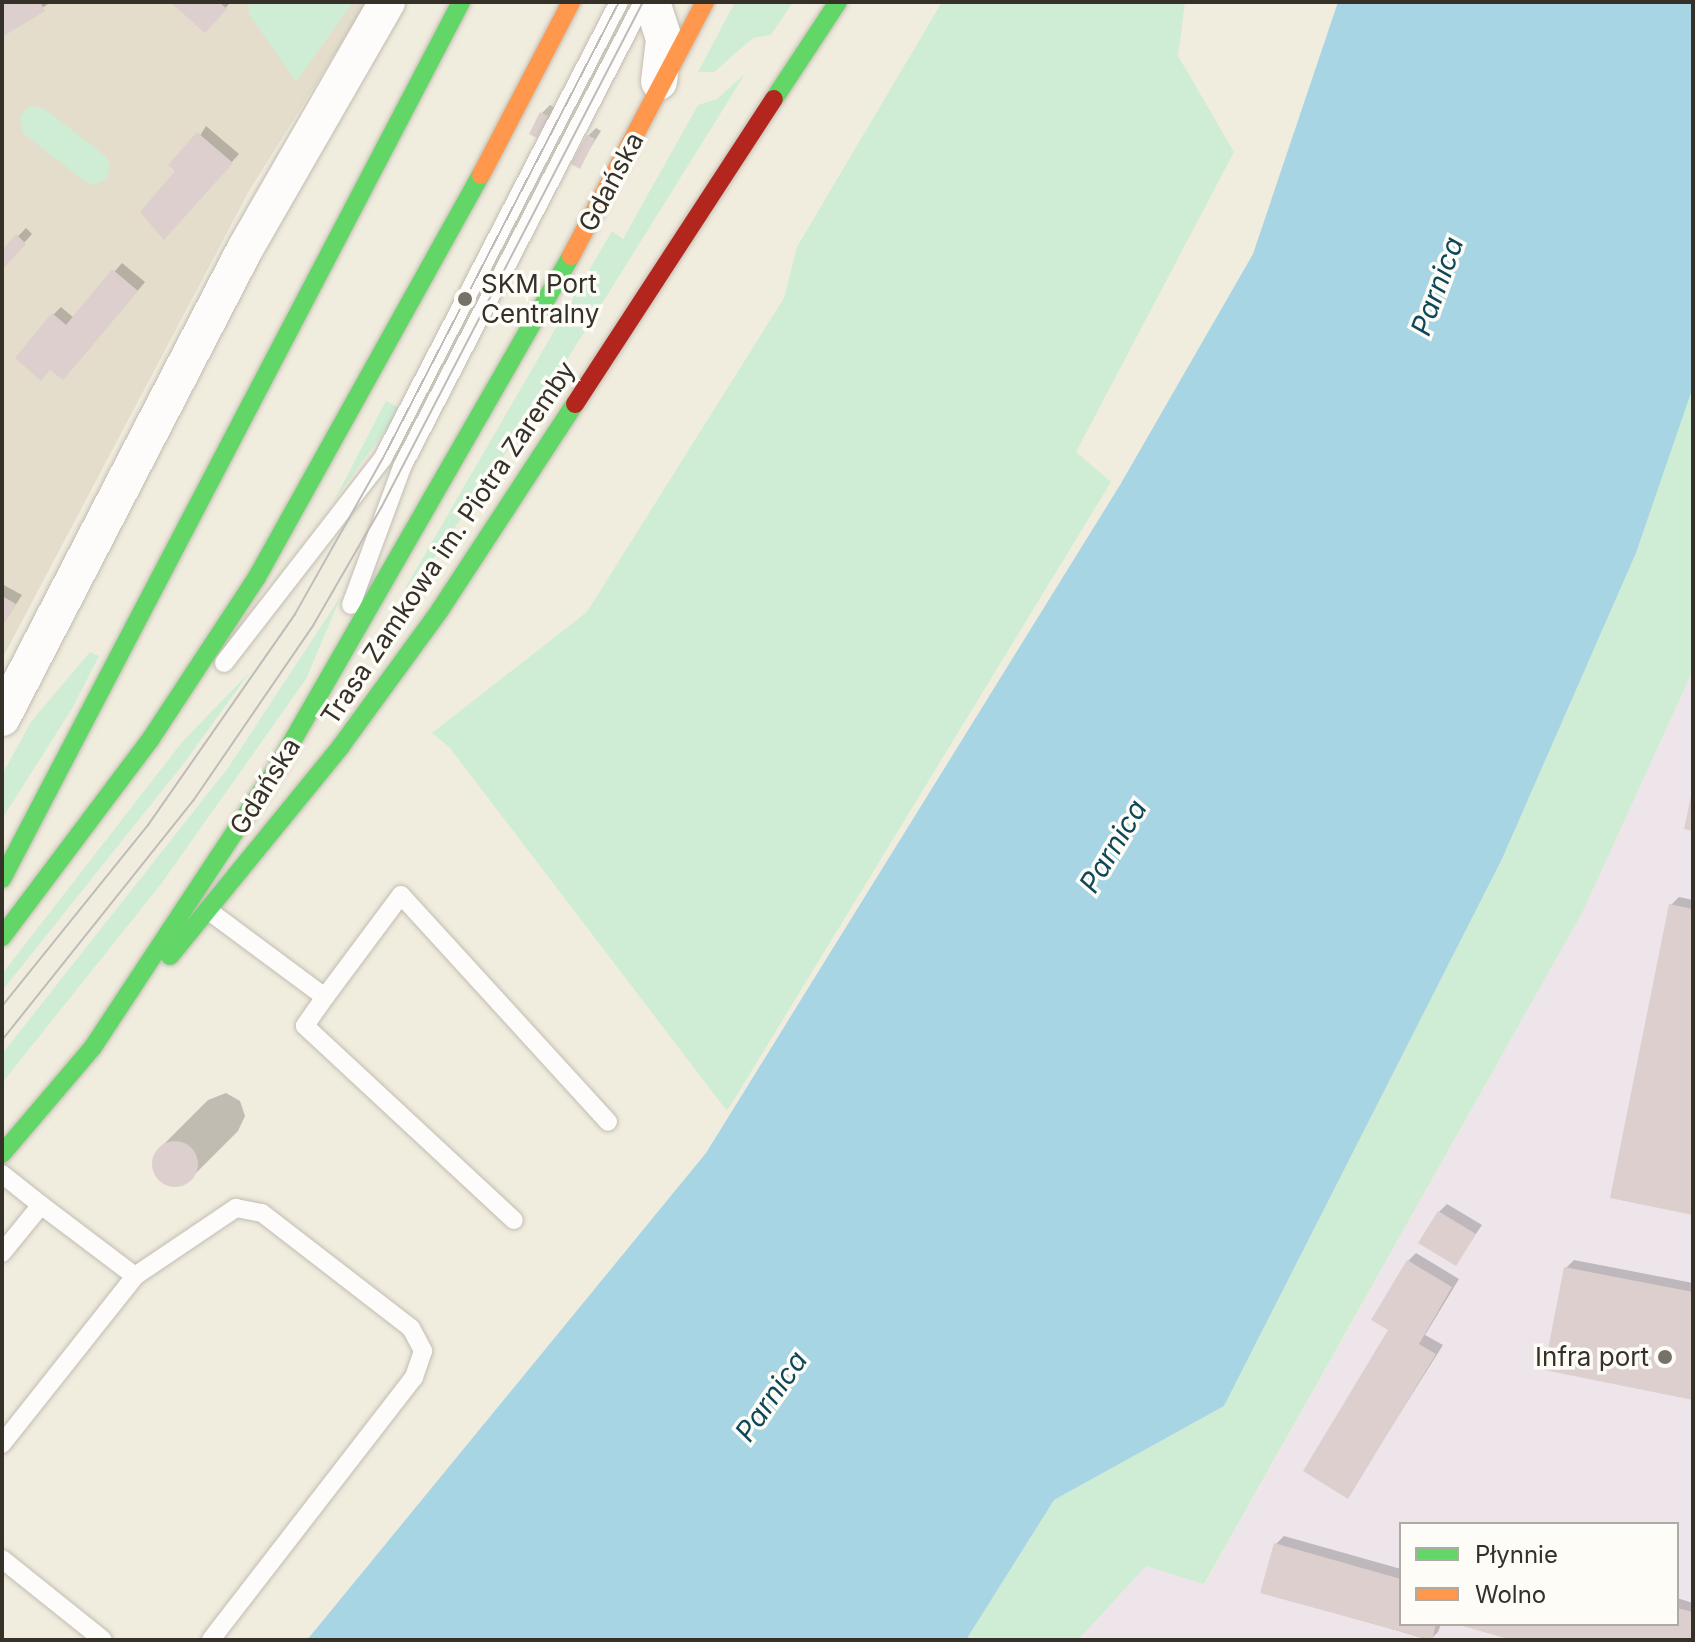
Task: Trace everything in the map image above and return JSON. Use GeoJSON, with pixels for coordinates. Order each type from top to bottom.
{"type":"FeatureCollection","features":[{"type":"Feature","properties":{"kind":"main road"},"geometry":{"type":"LineString","coordinates":[[2,879],[461,2]]}},
{"type":"Feature","properties":{"kind":"main road"},"geometry":{"type":"LineString","coordinates":[[2,937],[150,740],[257,577],[450,235],[571,2]]}},
{"type":"Feature","properties":{"kind":"main road","name":"Gdańska"},"geometry":{"type":"LineString","coordinates":[[2,1154],[93,1047],[195,899],[306,719],[526,341],[705,2]]}},
{"type":"Feature","properties":{"kind":"main road","name":"Trasa Zamkowa im. Piotra Zaremby"},"geometry":{"type":"LineString","coordinates":[[93,1047],[209,911],[394,677],[838,2]]}},
{"type":"Feature","properties":{"kind":"street"},"geometry":{"type":"LineString","coordinates":[[2,718],[245,249],[387,2]]}},
{"type":"Feature","properties":{"kind":"street","name":"Gdańska"},"geometry":{"type":"LineString","coordinates":[[652,2],[664,40],[656,99]]}},
{"type":"Feature","properties":{"kind":"lane"},"geometry":{"type":"LineString","coordinates":[[35,896],[371,478],[619,2]]}},
{"type":"Feature","properties":{"kind":"lane"},"geometry":{"type":"LineString","coordinates":[[306,719],[402,467],[643,2]]}},
{"type":"Feature","properties":{"kind":"lane"},"geometry":{"type":"LineString","coordinates":[[514,1220],[305,1026],[401,895],[608,1122]]}},
{"type":"Feature","properties":{"kind":"lane"},"geometry":{"type":"LineString","coordinates":[[209,911],[325,997]]}},
{"type":"Feature","properties":{"kind":"lane"},"geometry":{"type":"LineString","coordinates":[[2,1174],[135,1276]]}},
{"type":"Feature","properties":{"kind":"lane"},"geometry":{"type":"LineString","coordinates":[[2,1253],[41,1205]]}},
{"type":"Feature","properties":{"kind":"lane"},"geometry":{"type":"LineString","coordinates":[[2,1444],[135,1276],[236,1208],[262,1213],[411,1328],[423,1351],[414,1377],[211,1640]]}},
{"type":"Feature","properties":{"kind":"lane"},"geometry":{"type":"LineString","coordinates":[[2,1559],[103,1640]]}},
{"type":"Feature","properties":{"kind":"shaded area"},"geometry":{"type":"Polygon","coordinates":[[[2,2],[367,2],[249,191],[2,659],[2,2]]]}},
{"type":"Feature","properties":{"kind":"shaded area"},"geometry":{"type":"Polygon","coordinates":[[[1693,670],[1693,1640],[1078,1640],[1146,1566],[1205,1584],[1583,911],[1693,670]]]}},
{"type":"Feature","properties":{"kind":"green space"},"geometry":{"type":"Polygon","coordinates":[[[248,2],[353,2],[296,82],[249,14],[248,2]]]}},
{"type":"Feature","properties":{"kind":"green space"},"geometry":{"type":"Polygon","coordinates":[[[735,2],[793,2],[771,35],[753,38],[714,72],[698,72],[735,2]]]}},
{"type":"Feature","properties":{"kind":"green space"},"geometry":{"type":"Polygon","coordinates":[[[942,2],[1185,2],[1178,56],[1234,152],[1076,452],[1111,482],[727,1111],[450,748],[432,733],[587,612],[784,298],[797,247],[942,2]]]}},
{"type":"Feature","properties":{"kind":"green space"},"geometry":{"type":"Polygon","coordinates":[[[745,74],[545,395],[409,595],[406,587],[612,231],[623,239],[698,105],[717,99],[745,74]]]}},
{"type":"Feature","properties":{"kind":"green space"},"geometry":{"type":"Polygon","coordinates":[[[30,106],[43,108],[104,155],[110,163],[107,178],[94,185],[84,181],[23,133],[20,117],[30,106]]]}},
{"type":"Feature","properties":{"kind":"green space"},"geometry":{"type":"Polygon","coordinates":[[[1693,387],[1693,670],[1583,911],[1204,1584],[1146,1566],[1078,1640],[966,1640],[1054,1500],[1224,1406],[1502,859],[1636,553],[1693,387]]]}},
{"type":"Feature","properties":{"kind":"green space"},"geometry":{"type":"Polygon","coordinates":[[[386,401],[401,409],[335,499],[386,401]]]}},
{"type":"Feature","properties":{"kind":"green space"},"geometry":{"type":"Polygon","coordinates":[[[341,596],[306,679],[161,884],[2,1083],[2,1054],[228,768],[341,596]]]}},
{"type":"Feature","properties":{"kind":"green space"},"geometry":{"type":"Polygon","coordinates":[[[90,652],[99,656],[73,707],[2,819],[2,775],[31,722],[90,652]]]}},
{"type":"Feature","properties":{"kind":"green space"},"geometry":{"type":"Polygon","coordinates":[[[249,673],[184,763],[2,991],[2,974],[183,741],[249,673]]]}},
{"type":"Feature","properties":{"kind":"water","name":"Parnica"},"geometry":{"type":"Polygon","coordinates":[[[1338,2],[1693,2],[1693,387],[1636,553],[1502,859],[1224,1406],[1054,1500],[966,1640],[307,1640],[706,1153],[1120,485],[1253,254],[1338,2]]]}},
{"type":"Feature","properties":{"kind":"building"},"geometry":{"type":"Polygon","coordinates":[[[2,2],[40,2],[45,11],[2,37],[2,2]]]}},
{"type":"Feature","properties":{"kind":"building"},"geometry":{"type":"Polygon","coordinates":[[[170,2],[219,2],[227,9],[205,33],[170,2]]]}},
{"type":"Feature","properties":{"kind":"building"},"geometry":{"type":"Polygon","coordinates":[[[540,112],[548,116],[537,138],[529,134],[540,112]]]}},
{"type":"Feature","properties":{"kind":"building"},"geometry":{"type":"Polygon","coordinates":[[[197,132],[233,163],[164,240],[140,212],[175,171],[168,165],[197,132]]]}},
{"type":"Feature","properties":{"kind":"building"},"geometry":{"type":"Polygon","coordinates":[[[587,135],[595,139],[580,169],[571,164],[587,135]]]}},
{"type":"Feature","properties":{"kind":"building"},"geometry":{"type":"Polygon","coordinates":[[[16,234],[26,244],[4,268],[2,250],[16,234]]]}},
{"type":"Feature","properties":{"kind":"building"},"geometry":{"type":"Polygon","coordinates":[[[112,269],[138,291],[63,380],[50,370],[41,381],[15,358],[52,313],[66,325],[112,269]]]}},
{"type":"Feature","properties":{"kind":"building"},"geometry":{"type":"Polygon","coordinates":[[[2,596],[16,604],[5,623],[2,622],[2,596]]]}},
{"type":"Feature","properties":{"kind":"building"},"geometry":{"type":"Polygon","coordinates":[[[1693,792],[1693,831],[1684,829],[1693,792]]]}},
{"type":"Feature","properties":{"kind":"building"},"geometry":{"type":"Polygon","coordinates":[[[1669,904],[1693,909],[1693,1215],[1610,1198],[1669,904]]]}},
{"type":"Feature","properties":{"kind":"building"},"geometry":{"type":"Polygon","coordinates":[[[175,1141],[184,1142],[191,1148],[197,1155],[197,1173],[191,1180],[184,1186],[175,1187],[166,1186],[159,1180],[153,1173],[152,1164],[153,1155],[159,1148],[166,1142],[175,1141]]]}},
{"type":"Feature","properties":{"kind":"building"},"geometry":{"type":"Polygon","coordinates":[[[1438,1211],[1476,1234],[1456,1266],[1418,1243],[1438,1211]]]}},
{"type":"Feature","properties":{"kind":"building"},"geometry":{"type":"Polygon","coordinates":[[[1407,1260],[1452,1287],[1419,1344],[1436,1354],[1348,1499],[1303,1471],[1388,1330],[1371,1320],[1407,1260]]]}},
{"type":"Feature","properties":{"kind":"building"},"geometry":{"type":"Polygon","coordinates":[[[1564,1267],[1693,1292],[1693,1400],[1544,1370],[1564,1267]]]}},
{"type":"Feature","properties":{"kind":"building"},"geometry":{"type":"Polygon","coordinates":[[[1274,1543],[1399,1578],[1399,1626],[1436,1626],[1432,1640],[1260,1593],[1274,1543]]]}},
{"type":"Feature","properties":{"kind":"building"},"geometry":{"type":"Polygon","coordinates":[[[1679,1608],[1693,1612],[1693,1640],[1512,1640],[1463,1626],[1679,1626],[1679,1608]]]}},
{"type":"Feature","properties":{"kind":"tram line"},"geometry":{"type":"LineString","coordinates":[[2,1006],[148,825],[295,614],[383,458],[619,2]]}},
{"type":"Feature","properties":{"kind":"tram line"},"geometry":{"type":"LineString","coordinates":[[2,1040],[193,801],[314,624],[381,508],[643,2]]}},
{"type":"Feature","properties":{"kind":"traffic: fast"},"geometry":{"type":"LineString","coordinates":[[2,879],[461,2]]}},
{"type":"Feature","properties":{"kind":"traffic: fast"},"geometry":{"type":"LineString","coordinates":[[774,99],[838,2]]}},
{"type":"Feature","properties":{"kind":"traffic: fast"},"geometry":{"type":"LineString","coordinates":[[2,937],[150,740],[257,577],[481,175]]}},
{"type":"Feature","properties":{"kind":"traffic: fast"},"geometry":{"type":"LineString","coordinates":[[2,1154],[93,1047],[278,766],[571,256]]}},
{"type":"Feature","properties":{"kind":"traffic: fast"},"geometry":{"type":"LineString","coordinates":[[170,956],[341,746],[440,610],[575,404]]}},
{"type":"Feature","properties":{"kind":"traffic: slow"},"geometry":{"type":"LineString","coordinates":[[481,175],[571,2]]}},
{"type":"Feature","properties":{"kind":"traffic: slow"},"geometry":{"type":"LineString","coordinates":[[571,256],[705,2]]}},
{"type":"Feature","properties":{"kind":"traffic: jam"},"geometry":{"type":"LineString","coordinates":[[575,404],[774,99]]}},
{"type":"Feature","properties":{"kind":"place","name":"SKM Port Centralny"},"geometry":{"type":"Point","coordinates":[465,299]}},
{"type":"Feature","properties":{"kind":"place","name":"Infra port"},"geometry":{"type":"Point","coordinates":[1665,1357]}}]}
